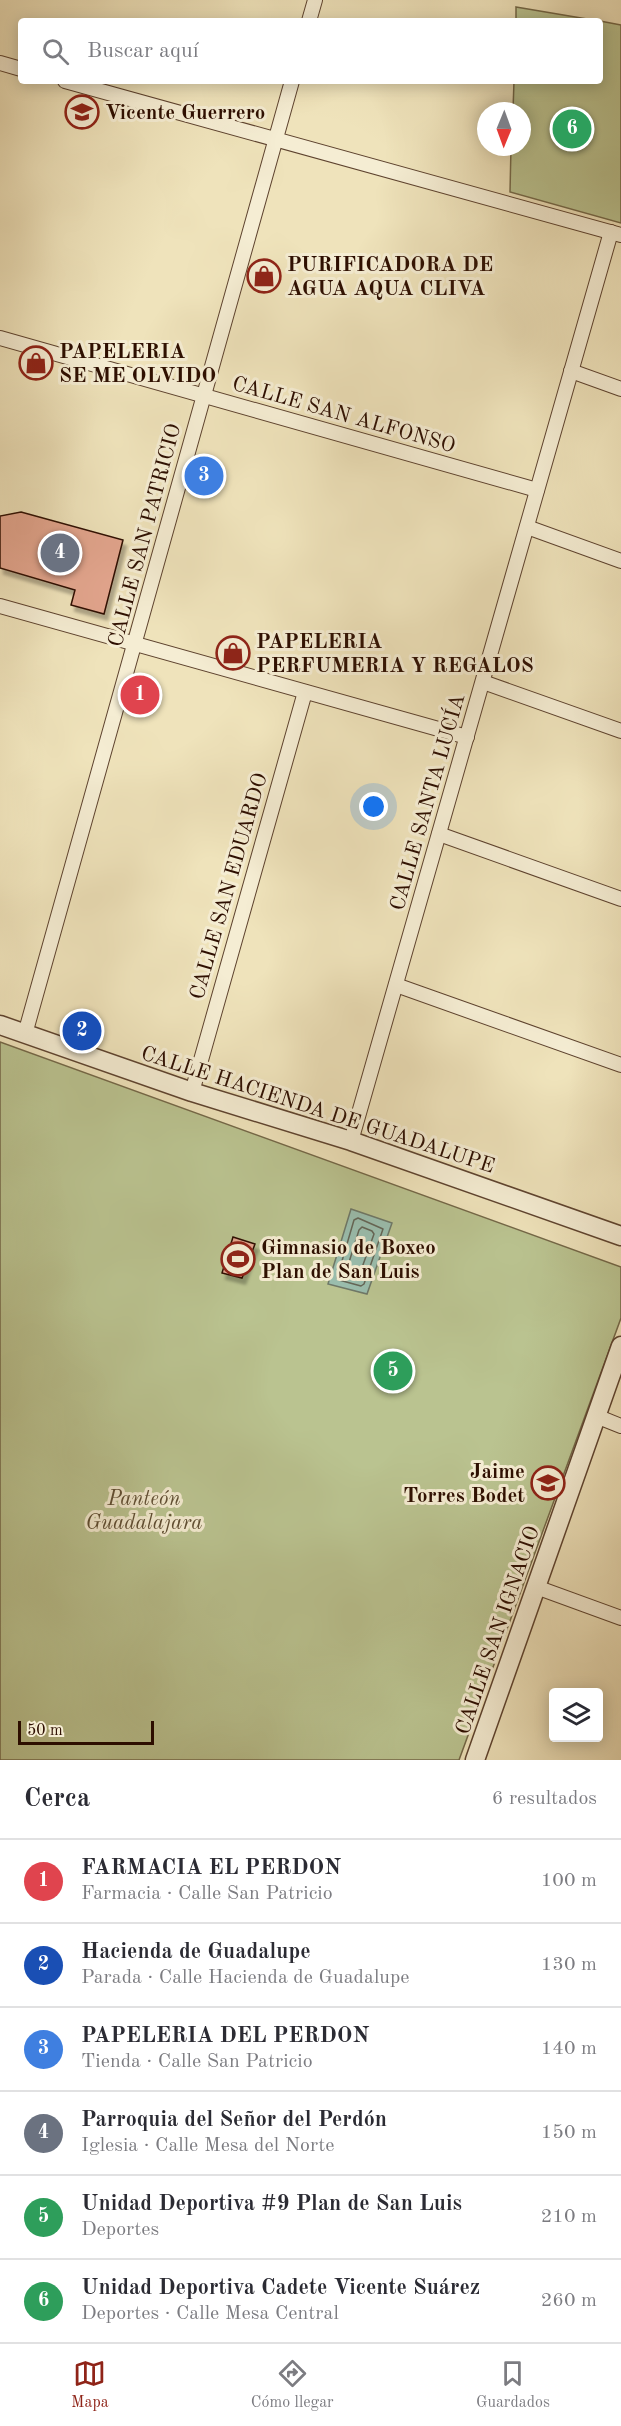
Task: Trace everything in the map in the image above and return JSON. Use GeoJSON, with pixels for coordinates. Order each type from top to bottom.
{"type":"FeatureCollection","features":[{"type":"Feature","properties":{"kind":"street"},"geometry":{"type":"LineString","coordinates":[[310,18],[315,0]]}},
{"type":"Feature","properties":{"kind":"street"},"geometry":{"type":"LineString","coordinates":[[0,63],[18,68]]}},
{"type":"Feature","properties":{"kind":"street"},"geometry":{"type":"LineString","coordinates":[[76,84],[616,233]]}},
{"type":"Feature","properties":{"kind":"street","name":"CALLE SAN PATRICIO"},"geometry":{"type":"LineString","coordinates":[[25,1034],[291,84]]}},
{"type":"Feature","properties":{"kind":"street","name":"CALLE SANTA LUCÍA"},"geometry":{"type":"LineString","coordinates":[[351,1141],[571,371],[616,233]]}},
{"type":"Feature","properties":{"kind":"street","name":"CALLE SAN ALFONSO"},"geometry":{"type":"LineString","coordinates":[[0,338],[537,490]]}},
{"type":"Feature","properties":{"kind":"street"},"geometry":{"type":"LineString","coordinates":[[571,371],[621,389]]}},
{"type":"Feature","properties":{"kind":"street"},"geometry":{"type":"LineString","coordinates":[[527,527],[621,561]]}},
{"type":"Feature","properties":{"kind":"street"},"geometry":{"type":"LineString","coordinates":[[0,606],[467,738]]}},
{"type":"Feature","properties":{"kind":"street"},"geometry":{"type":"LineString","coordinates":[[483,682],[621,731]]}},
{"type":"Feature","properties":{"kind":"street","name":"CALLE SAN EDUARDO"},"geometry":{"type":"LineString","coordinates":[[192,1092],[305,692]]}},
{"type":"Feature","properties":{"kind":"street"},"geometry":{"type":"LineString","coordinates":[[439,834],[621,899]]}},
{"type":"Feature","properties":{"kind":"street"},"geometry":{"type":"LineString","coordinates":[[396,986],[621,1065]]}},
{"type":"Feature","properties":{"kind":"street","name":"CALLE HACIENDA DE GUADALUPE"},"geometry":{"type":"LineString","coordinates":[[0,1025],[192,1092],[351,1141],[621,1236]]}},
{"type":"Feature","properties":{"kind":"street","name":"CALLE SAN IGNACIO"},"geometry":{"type":"LineString","coordinates":[[475,1760],[621,1346]]}},
{"type":"Feature","properties":{"kind":"street"},"geometry":{"type":"LineString","coordinates":[[596,1416],[621,1426]]}},
{"type":"Feature","properties":{"kind":"street"},"geometry":{"type":"LineString","coordinates":[[536,1587],[621,1618]]}},
{"type":"Feature","properties":{"kind":"green space"},"geometry":{"type":"Polygon","coordinates":[[[516,7],[581,18],[516,18],[516,7]]]}},
{"type":"Feature","properties":{"kind":"green space"},"geometry":{"type":"Polygon","coordinates":[[[603,22],[621,25],[621,223],[510,192],[511,156],[531,156],[531,102],[513,102],[514,84],[603,84],[603,22]]]}},
{"type":"Feature","properties":{"kind":"green space","name":"Panteón Guadalajara"},"geometry":{"type":"Polygon","coordinates":[[[0,1042],[621,1267],[621,1318],[459,1760],[0,1760],[0,1042]]]}},
{"type":"Feature","properties":{"kind":"water"},"geometry":{"type":"Polygon","coordinates":[[[351,1209],[392,1223],[367,1294],[328,1284],[351,1209]]]}},
{"type":"Feature","properties":{"kind":"building"},"geometry":{"type":"Polygon","coordinates":[[[21,512],[123,540],[104,614],[71,605],[75,590],[0,568],[0,516],[21,512]]]}},
{"type":"Feature","properties":{"kind":"building","name":"Gimnasio de Boxeo Plan de San Luis"},"geometry":{"type":"Polygon","coordinates":[[[233,1237],[255,1244],[242,1278],[222,1273],[233,1237]]]}},
{"type":"Feature","properties":{"kind":"place","name":"Vicente Guerrero"},"geometry":{"type":"Point","coordinates":[82,112]}},
{"type":"Feature","properties":{"kind":"place","name":"Unidad Deportiva Cadete Vicente Suárez"},"geometry":{"type":"Point","coordinates":[572,129]}},
{"type":"Feature","properties":{"kind":"place","name":"PURIFICADORA DE AGUA AQUA CLIVA"},"geometry":{"type":"Point","coordinates":[264,276]}},
{"type":"Feature","properties":{"kind":"place","name":"PAPELERIA SE ME OLVIDO"},"geometry":{"type":"Point","coordinates":[36,363]}},
{"type":"Feature","properties":{"kind":"place","name":"PAPELERIA DEL PERDON"},"geometry":{"type":"Point","coordinates":[204,476]}},
{"type":"Feature","properties":{"kind":"place","name":"Parroquia del Señor del Perdón"},"geometry":{"type":"Point","coordinates":[60,553]}},
{"type":"Feature","properties":{"kind":"place","name":"PAPELERIA PERFUMERIA Y REGALOS"},"geometry":{"type":"Point","coordinates":[233,653]}},
{"type":"Feature","properties":{"kind":"place","name":"FARMACIA EL PERDON"},"geometry":{"type":"Point","coordinates":[140,695]}},
{"type":"Feature","properties":{"kind":"place","name":"Hacienda de Guadalupe"},"geometry":{"type":"Point","coordinates":[82,1031]}},
{"type":"Feature","properties":{"kind":"place","name":"Gimnasio de Boxeo Plan de San Luis"},"geometry":{"type":"Point","coordinates":[238,1259]}},
{"type":"Feature","properties":{"kind":"place","name":"Unidad Deportiva #9 Plan de San Luis"},"geometry":{"type":"Point","coordinates":[393,1371]}},
{"type":"Feature","properties":{"kind":"place","name":"Jaime Torres Bodet"},"geometry":{"type":"Point","coordinates":[548,1483]}}]}
